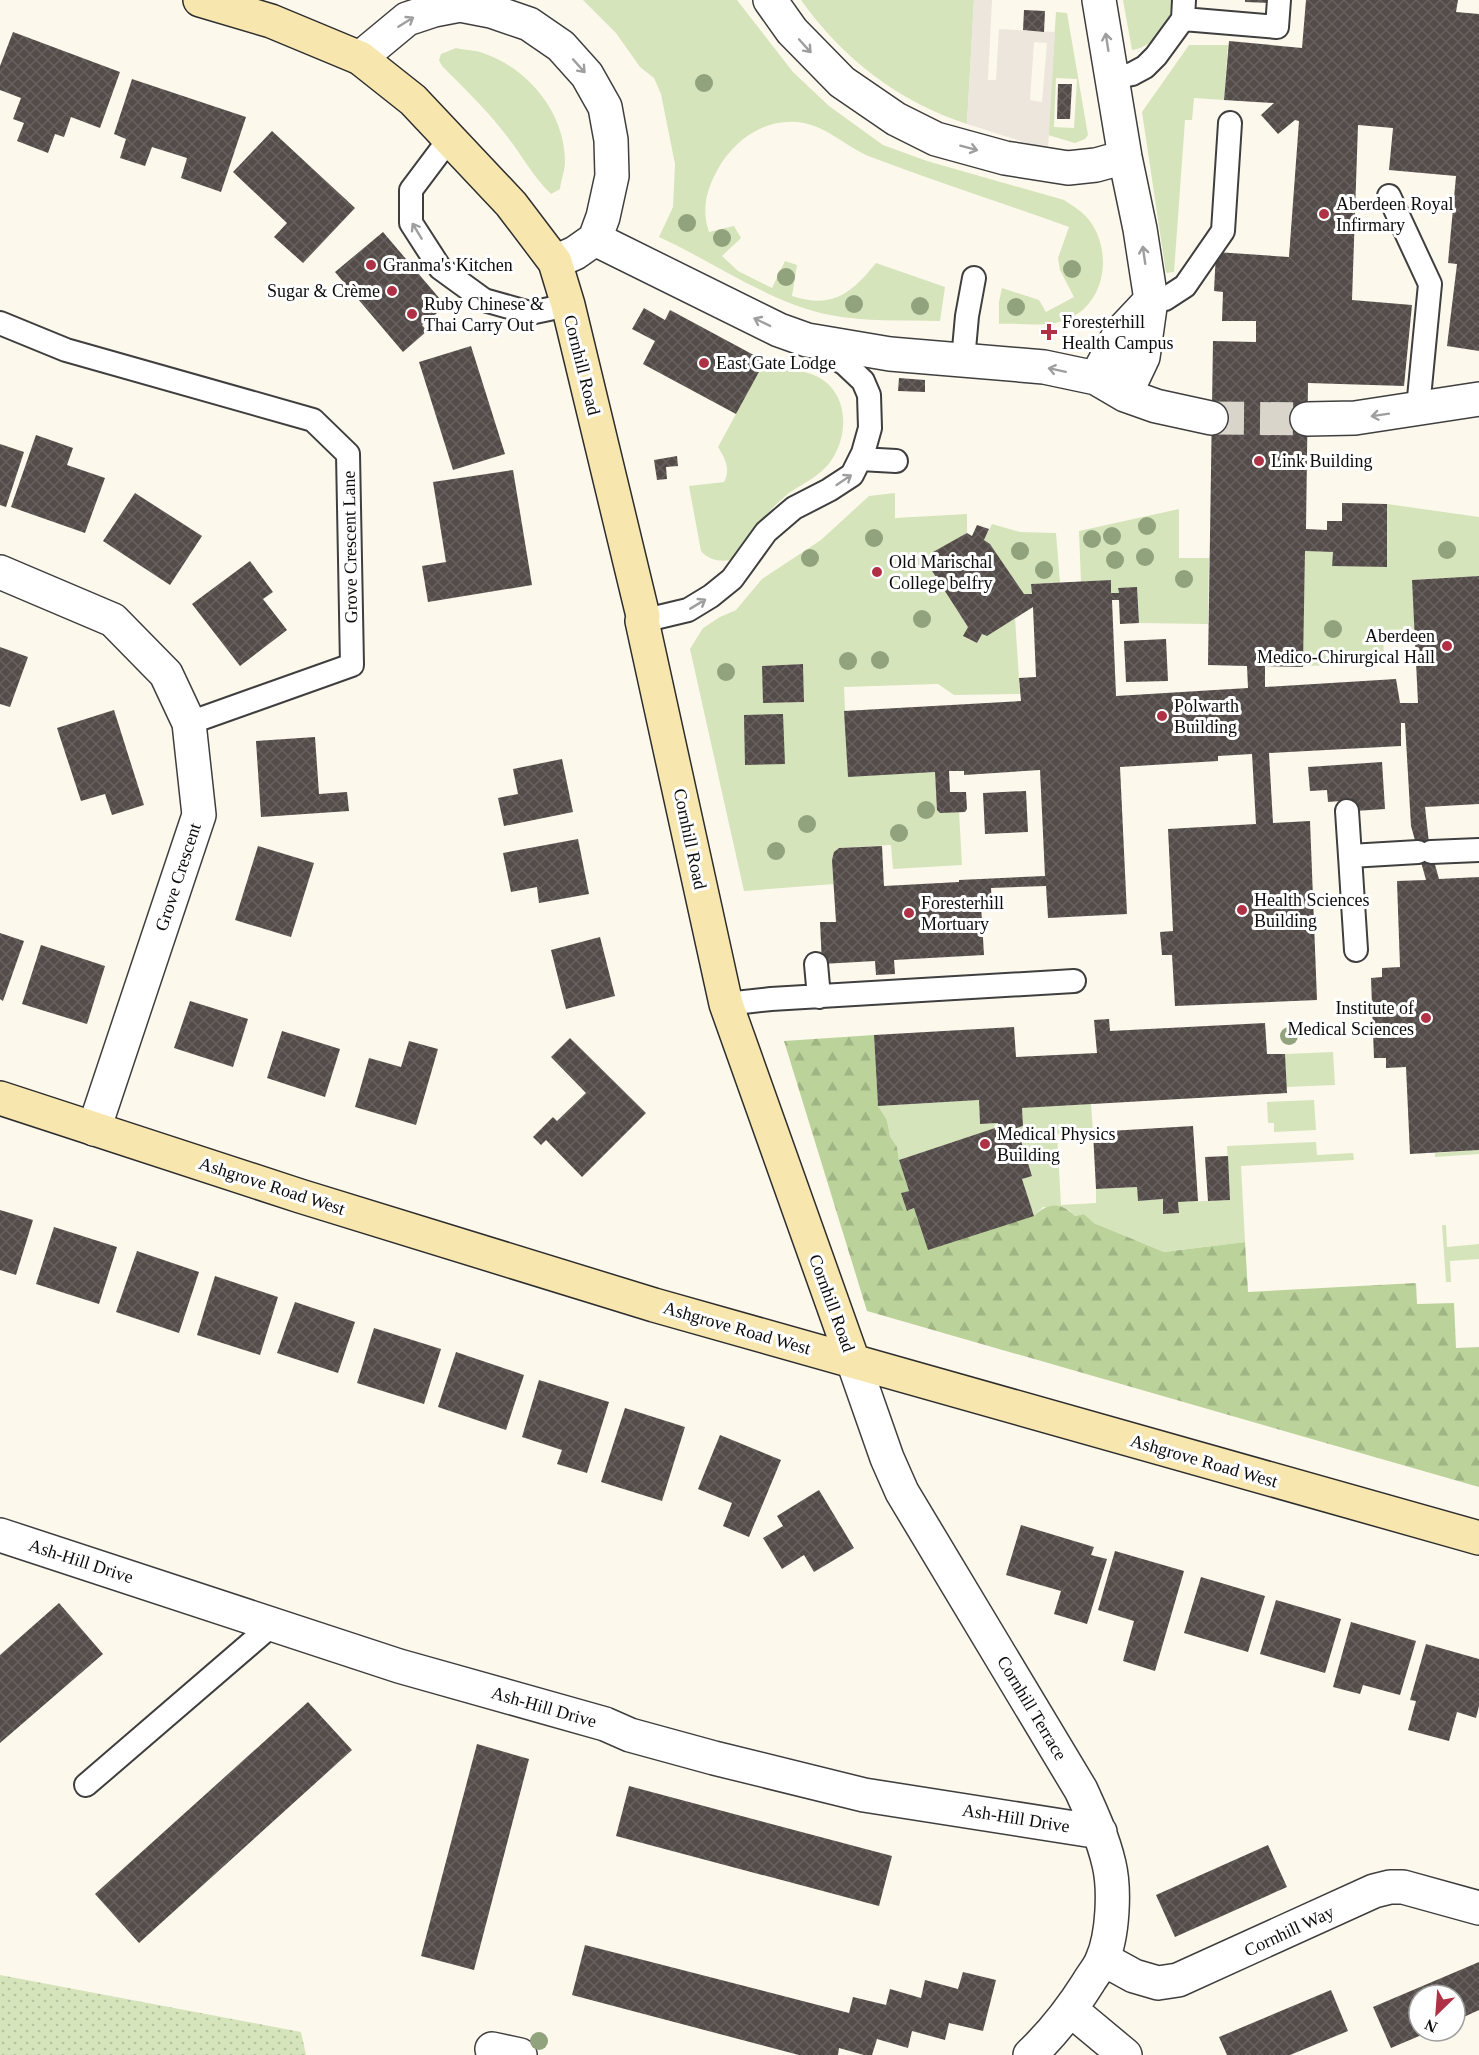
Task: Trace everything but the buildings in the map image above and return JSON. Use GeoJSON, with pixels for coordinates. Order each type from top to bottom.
{"type":"FeatureCollection","features":[{"type":"Feature","properties":{"kind":"street","name":"Cornhill Road"},"geometry":{"type":"LineString","coordinates":[[200,0],[271,21],[360,58],[413,100],[450,138],[511,204],[555,262],[568,305],[643,615],[642,621],[726,1004],[853,1361]]}},
{"type":"Feature","properties":{"kind":"street"},"geometry":{"type":"LineString","coordinates":[[770,0],[792,32],[842,82],[897,119],[936,139],[1005,158],[1068,168],[1096,165],[1125,157]]}},
{"type":"Feature","properties":{"kind":"street"},"geometry":{"type":"LineString","coordinates":[[1099,0],[1151,300],[1143,357],[1125,394]]}},
{"type":"Feature","properties":{"kind":"street"},"geometry":{"type":"LineString","coordinates":[[360,58],[407,18],[460,5],[490,11],[529,24],[561,46],[587,75],[605,107],[611,140],[612,176],[603,217],[595,239],[576,253],[555,262]]}},
{"type":"Feature","properties":{"kind":"street"},"geometry":{"type":"LineString","coordinates":[[595,239],[779,330],[807,340],[890,354],[1044,367],[1096,378],[1125,394],[1156,406],[1211,418]]}},
{"type":"Feature","properties":{"kind":"street"},"geometry":{"type":"LineString","coordinates":[[1096,378],[1120,333],[1151,300]]}},
{"type":"Feature","properties":{"kind":"street"},"geometry":{"type":"LineString","coordinates":[[1307,419],[1355,418],[1479,399]]}},
{"type":"Feature","properties":{"kind":"street","name":"Grove Crescent"},"geometry":{"type":"LineString","coordinates":[[0,572],[113,620],[166,674],[189,723],[199,815],[94,1129]]}},
{"type":"Feature","properties":{"kind":"street","name":"Ashgrove Road West"},"geometry":{"type":"LineString","coordinates":[[0,1098],[300,1196],[654,1305],[1479,1538]]}},
{"type":"Feature","properties":{"kind":"street","name":"Cornhill Terrace"},"geometry":{"type":"LineString","coordinates":[[853,1361],[887,1458],[902,1492],[1081,1790],[1100,1832],[1109,1866],[1110,1932],[1103,1959],[1071,2010],[1049,2037],[1030,2055]]}},
{"type":"Feature","properties":{"kind":"street","name":"Ash-Hill Drive"},"geometry":{"type":"LineString","coordinates":[[0,1535],[399,1666],[605,1724],[630,1735],[793,1779],[864,1795],[1100,1832]]}},
{"type":"Feature","properties":{"kind":"street","name":"Cornhill Way"},"geometry":{"type":"LineString","coordinates":[[1103,1959],[1134,1976],[1158,1983],[1178,1980],[1374,1891],[1390,1887],[1403,1887],[1479,1908]]}},
{"type":"Feature","properties":{"kind":"street"},"geometry":{"type":"LineString","coordinates":[[1071,2010],[1125,2055]]}},
{"type":"Feature","properties":{"kind":"lane"},"geometry":{"type":"LineString","coordinates":[[1113,78],[1132,74],[1145,67],[1156,56],[1184,9],[1277,27],[1279,0]]}},
{"type":"Feature","properties":{"kind":"lane"},"geometry":{"type":"LineString","coordinates":[[1151,300],[1165,299],[1185,286],[1223,231],[1230,123]]}},
{"type":"Feature","properties":{"kind":"lane","name":"Cornhill Road"},"geometry":{"type":"LineString","coordinates":[[450,138],[411,190],[411,224],[440,268],[484,300],[530,313],[568,305]]}},
{"type":"Feature","properties":{"kind":"lane"},"geometry":{"type":"LineString","coordinates":[[1389,196],[1430,284],[1418,408]]}},
{"type":"Feature","properties":{"kind":"lane"},"geometry":{"type":"LineString","coordinates":[[963,360],[967,315],[974,278]]}},
{"type":"Feature","properties":{"kind":"lane","name":"Grove Crescent Lane"},"geometry":{"type":"LineString","coordinates":[[0,323],[66,350],[313,420],[348,454],[352,664],[189,723]]}},
{"type":"Feature","properties":{"kind":"lane"},"geometry":{"type":"LineString","coordinates":[[642,621],[688,610],[711,596],[732,579],[766,532],[794,508],[852,475],[870,428],[869,395],[863,381],[845,364],[807,340]]}},
{"type":"Feature","properties":{"kind":"lane"},"geometry":{"type":"LineString","coordinates":[[860,459],[896,460]]}},
{"type":"Feature","properties":{"kind":"lane"},"geometry":{"type":"LineString","coordinates":[[1347,811],[1356,950]]}},
{"type":"Feature","properties":{"kind":"lane"},"geometry":{"type":"LineString","coordinates":[[1350,856],[1479,850]]}},
{"type":"Feature","properties":{"kind":"lane"},"geometry":{"type":"LineString","coordinates":[[816,964],[819,997]]}},
{"type":"Feature","properties":{"kind":"lane"},"geometry":{"type":"LineString","coordinates":[[726,1004],[771,999],[1074,981]]}},
{"type":"Feature","properties":{"kind":"lane"},"geometry":{"type":"LineString","coordinates":[[87,1785],[272,1625]]}},
{"type":"Feature","properties":{"kind":"green space"},"geometry":{"type":"Polygon","coordinates":[[[583,0],[737,0],[793,72],[829,106],[883,145],[927,161],[1064,200],[1080,211],[1097,232],[1101,246],[1103,261],[1098,289],[1081,311],[1060,322],[999,324],[999,302],[1002,288],[1039,300],[1046,312],[1074,297],[1060,270],[1058,258],[1069,227],[871,157],[818,127],[797,122],[773,124],[752,133],[733,148],[719,167],[706,198],[709,232],[734,226],[741,238],[722,256],[738,271],[772,288],[785,261],[797,265],[792,296],[818,301],[840,296],[858,283],[876,263],[945,287],[940,321],[857,319],[808,309],[764,292],[659,237],[673,207],[675,164],[661,94],[654,78],[640,67],[616,33],[583,0]]]}},
{"type":"Feature","properties":{"kind":"green space"},"geometry":{"type":"Polygon","coordinates":[[[801,0],[974,0],[967,124],[918,104],[874,76],[835,41],[801,0]]]}},
{"type":"Feature","properties":{"kind":"green space"},"geometry":{"type":"Polygon","coordinates":[[[1123,0],[1171,0],[1170,15],[1164,27],[1155,38],[1138,49],[1132,50],[1123,0]]]}},
{"type":"Feature","properties":{"kind":"green space"},"geometry":{"type":"Polygon","coordinates":[[[1056,12],[1067,13],[1088,135],[1085,139],[1075,143],[1048,135],[1056,12]],[[1056,78],[1054,127],[1074,128],[1077,79],[1056,78]]]}},
{"type":"Feature","properties":{"kind":"green space"},"geometry":{"type":"Polygon","coordinates":[[[1189,45],[1228,45],[1224,100],[1194,98],[1192,120],[1185,120],[1174,272],[1166,273],[1142,112],[1189,45]]]}},
{"type":"Feature","properties":{"kind":"green space"},"geometry":{"type":"Polygon","coordinates":[[[456,48],[480,52],[500,60],[515,70],[541,95],[559,127],[563,144],[565,165],[560,189],[551,194],[499,126],[442,66],[439,60],[441,54],[456,48]]]}},
{"type":"Feature","properties":{"kind":"green space"},"geometry":{"type":"Polygon","coordinates":[[[765,361],[814,375],[826,382],[835,392],[843,416],[840,443],[827,466],[776,504],[754,529],[732,560],[715,560],[701,551],[689,486],[724,482],[727,468],[718,447],[765,361]]]}},
{"type":"Feature","properties":{"kind":"green space"},"geometry":{"type":"Polygon","coordinates":[[[895,493],[895,518],[967,514],[967,533],[932,571],[968,627],[964,637],[977,643],[982,634],[987,636],[1015,618],[1020,694],[954,695],[938,684],[844,687],[848,776],[935,772],[938,812],[959,812],[962,865],[893,869],[891,845],[839,848],[834,852],[834,884],[744,891],[690,649],[703,628],[736,610],[762,579],[821,540],[869,496],[895,493]],[[803,664],[763,666],[763,703],[804,702],[803,664]]]}},
{"type":"Feature","properties":{"kind":"green space"},"geometry":{"type":"Polygon","coordinates":[[[1387,504],[1479,517],[1479,576],[1412,580],[1415,629],[1383,630],[1384,664],[1303,666],[1305,551],[1333,552],[1332,565],[1387,567],[1387,504]]]}},
{"type":"Feature","properties":{"kind":"green space"},"geometry":{"type":"Polygon","coordinates":[[[1179,509],[1179,558],[1209,558],[1208,624],[1139,623],[1137,588],[1118,589],[1119,593],[1111,593],[1111,580],[1081,582],[1079,531],[1179,509]]]}},
{"type":"Feature","properties":{"kind":"green space"},"geometry":{"type":"Polygon","coordinates":[[[992,524],[1020,532],[1056,533],[1060,583],[1032,584],[1032,594],[1024,594],[990,544],[984,540],[992,524]]]}},
{"type":"Feature","properties":{"kind":"green space"},"geometry":{"type":"Polygon","coordinates":[[[874,1035],[878,1106],[887,1120],[890,1136],[897,1147],[909,1191],[902,1193],[908,1211],[914,1208],[1034,1216],[1049,1206],[1060,1206],[1075,1216],[1084,1214],[1094,1223],[1164,1252],[1245,1242],[1248,1292],[1416,1283],[1417,1304],[1454,1303],[1456,1348],[1479,1347],[1479,1487],[867,1311],[784,1041],[874,1035]]]}},
{"type":"Feature","properties":{"kind":"green space"},"geometry":{"type":"Polygon","coordinates":[[[1333,1052],[1335,1085],[1286,1087],[1285,1054],[1333,1052]]]}},
{"type":"Feature","properties":{"kind":"green space"},"geometry":{"type":"Polygon","coordinates":[[[979,1100],[980,1124],[998,1123],[998,1127],[899,1160],[897,1147],[890,1136],[887,1120],[878,1106],[979,1100]]]}},
{"type":"Feature","properties":{"kind":"green space"},"geometry":{"type":"Polygon","coordinates":[[[1314,1100],[1316,1130],[1274,1132],[1274,1123],[1268,1123],[1267,1102],[1314,1100]]]}},
{"type":"Feature","properties":{"kind":"green space"},"geometry":{"type":"Polygon","coordinates":[[[1091,1104],[1093,1132],[1057,1134],[1061,1205],[1096,1203],[1096,1189],[1137,1187],[1138,1201],[1163,1199],[1163,1214],[1179,1213],[1178,1202],[1230,1200],[1227,1146],[1316,1142],[1317,1155],[1353,1153],[1354,1160],[1241,1166],[1245,1242],[1164,1252],[1094,1223],[1084,1214],[1075,1216],[1068,1209],[1043,1207],[1034,1216],[1022,1179],[1032,1175],[1017,1128],[1023,1126],[1022,1108],[1091,1104]]]}},
{"type":"Feature","properties":{"kind":"green space"},"geometry":{"type":"Polygon","coordinates":[[[1479,1150],[1479,1154],[1435,1157],[1435,1153],[1479,1150]]]}},
{"type":"Feature","properties":{"kind":"green space"},"geometry":{"type":"Polygon","coordinates":[[[1442,1225],[1446,1225],[1447,1247],[1479,1244],[1479,1259],[1450,1261],[1451,1282],[1446,1282],[1442,1225]]]}},
{"type":"Feature","properties":{"kind":"green space"},"geometry":{"type":"Polygon","coordinates":[[[0,1975],[301,2032],[306,2055],[0,2055],[0,1975]]]}},
{"type":"Feature","properties":{"kind":"shaded area"},"geometry":{"type":"Polygon","coordinates":[[[974,0],[992,0],[988,80],[996,80],[999,29],[1055,32],[1048,150],[967,124],[974,0]],[[1034,42],[1030,100],[1042,102],[1047,43],[1034,42]]]}},
{"type":"Feature","properties":{"kind":"tunnel"},"geometry":{"type":"LineString","coordinates":[[1211,418],[1307,419]]}},
{"type":"Feature","properties":{"kind":"place","name":"Aberdeen Royal Infirmary"},"geometry":{"type":"Point","coordinates":[1324,214]}},
{"type":"Feature","properties":{"kind":"place","name":"Granma's Kitchen"},"geometry":{"type":"Point","coordinates":[371,265]}},
{"type":"Feature","properties":{"kind":"place","name":"Sugar & Crème"},"geometry":{"type":"Point","coordinates":[392,291]}},
{"type":"Feature","properties":{"kind":"place","name":"Ruby Chinese & Thai Carry Out"},"geometry":{"type":"Point","coordinates":[412,314]}},
{"type":"Feature","properties":{"kind":"place","name":"Foresterhill Health Campus"},"geometry":{"type":"Point","coordinates":[1049,332]}},
{"type":"Feature","properties":{"kind":"place","name":"East Gate Lodge"},"geometry":{"type":"Point","coordinates":[704,363]}},
{"type":"Feature","properties":{"kind":"place","name":"Link Building"},"geometry":{"type":"Point","coordinates":[1259,461]}},
{"type":"Feature","properties":{"kind":"place","name":"Old Marischal College belfry"},"geometry":{"type":"Point","coordinates":[877,572]}},
{"type":"Feature","properties":{"kind":"place","name":"Aberdeen Medico-Chirurgical Hall"},"geometry":{"type":"Point","coordinates":[1447,646]}},
{"type":"Feature","properties":{"kind":"place","name":"Polwarth Building"},"geometry":{"type":"Point","coordinates":[1162,716]}},
{"type":"Feature","properties":{"kind":"place","name":"Health Sciences Building"},"geometry":{"type":"Point","coordinates":[1242,910]}},
{"type":"Feature","properties":{"kind":"place","name":"Foresterhill Mortuary"},"geometry":{"type":"Point","coordinates":[909,913]}},
{"type":"Feature","properties":{"kind":"place","name":"Institute of Medical Sciences"},"geometry":{"type":"Point","coordinates":[1426,1018]}},
{"type":"Feature","properties":{"kind":"place","name":"Medical Physics Building"},"geometry":{"type":"Point","coordinates":[985,1144]}}]}
